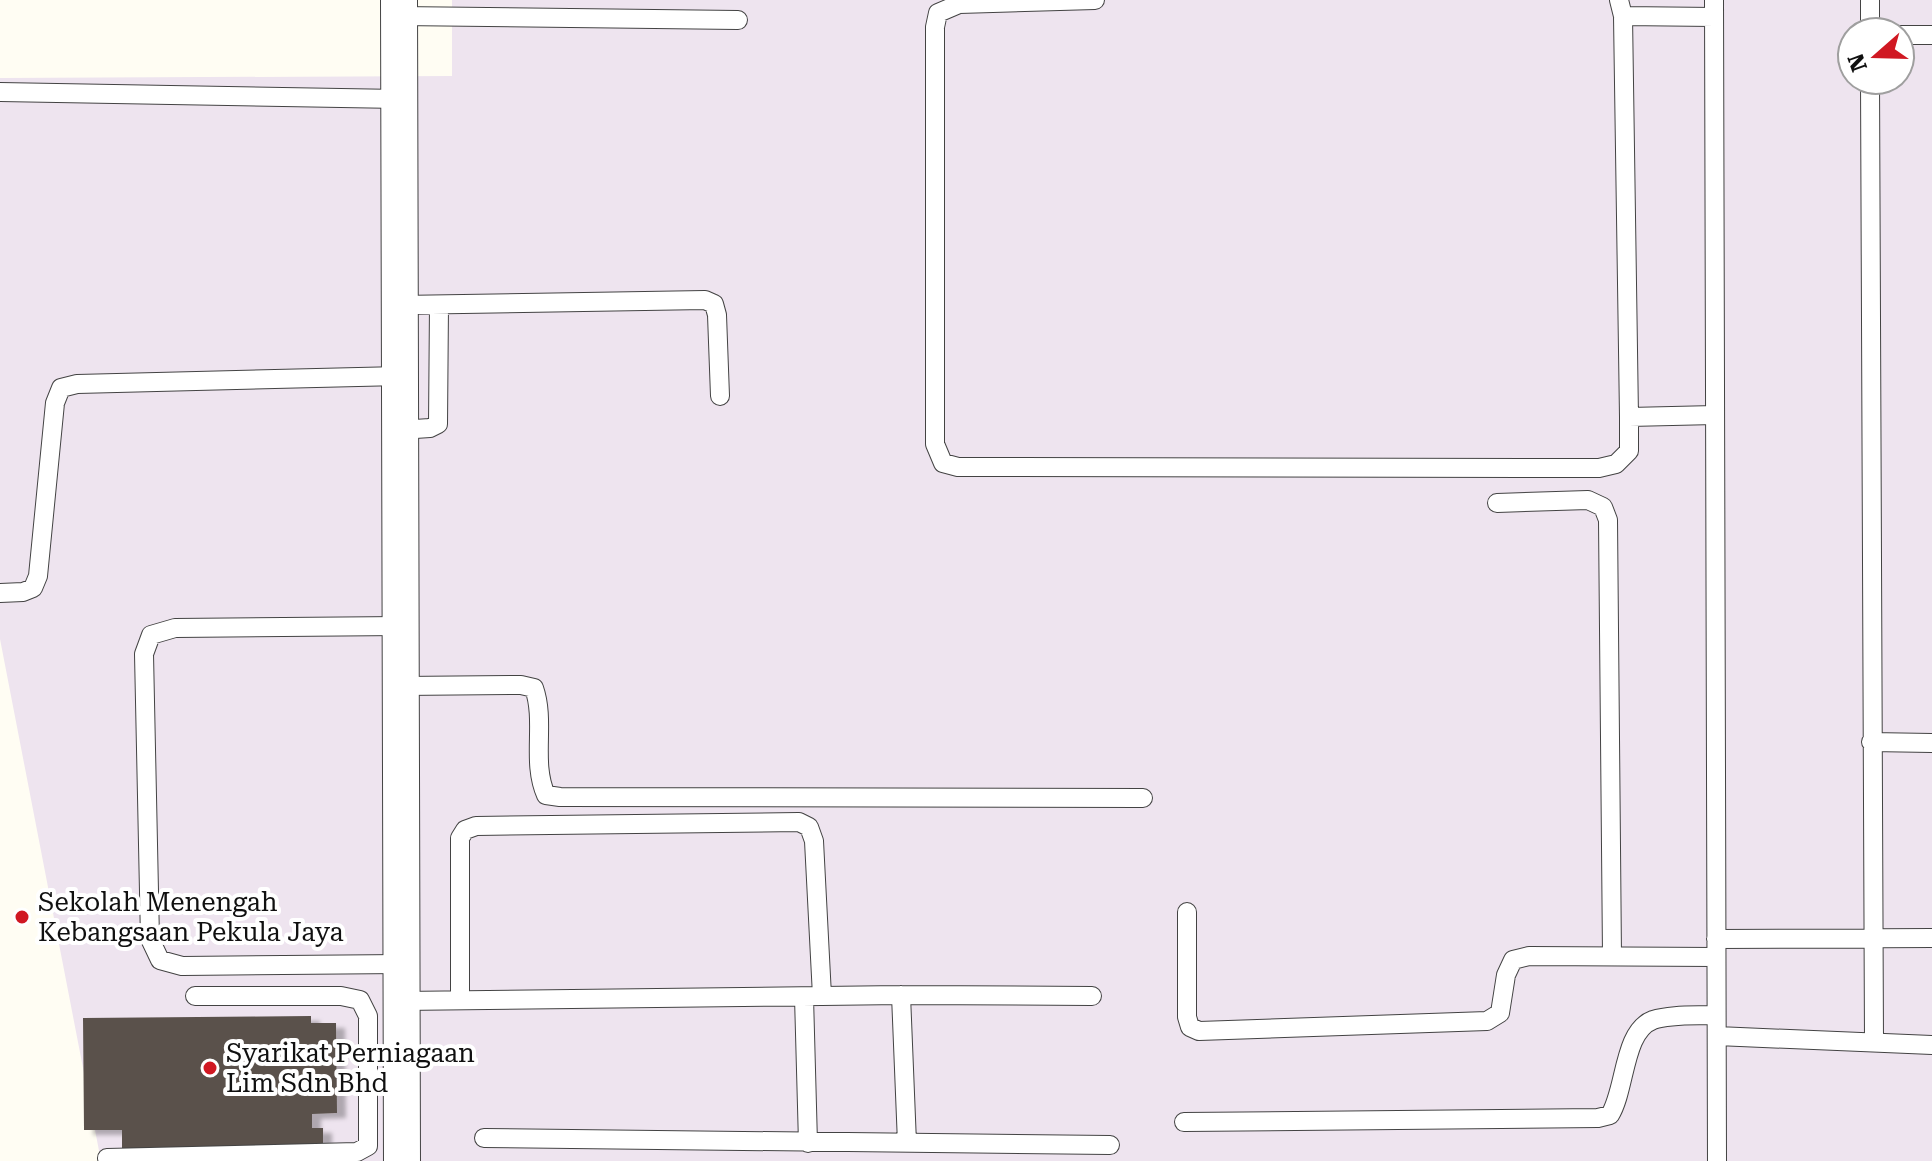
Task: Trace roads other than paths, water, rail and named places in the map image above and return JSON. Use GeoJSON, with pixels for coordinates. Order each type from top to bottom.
{"type":"FeatureCollection","features":[{"type":"Feature","properties":{"kind":"street"},"geometry":{"type":"LineString","coordinates":[[399,8],[402,1161]]}},
{"type":"Feature","properties":{"kind":"lane"},"geometry":{"type":"LineString","coordinates":[[1095,0],[959,4],[938,13],[935,27],[935,444],[943,463],[958,467],[1599,468],[1616,464],[1629,451],[1621,8],[1714,8],[1717,1161]]}},
{"type":"Feature","properties":{"kind":"lane"},"geometry":{"type":"LineString","coordinates":[[399,8],[738,20]]}},
{"type":"Feature","properties":{"kind":"lane"},"geometry":{"type":"LineString","coordinates":[[0,92],[399,99]]}},
{"type":"Feature","properties":{"kind":"lane"},"geometry":{"type":"LineString","coordinates":[[1870,96],[1874,1042]]}},
{"type":"Feature","properties":{"kind":"lane"},"geometry":{"type":"LineString","coordinates":[[400,305],[705,300],[714,304],[717,315],[720,396]]}},
{"type":"Feature","properties":{"kind":"lane"},"geometry":{"type":"LineString","coordinates":[[400,430],[430,428],[438,424],[439,305]]}},
{"type":"Feature","properties":{"kind":"lane"},"geometry":{"type":"LineString","coordinates":[[0,593],[23,592],[33,588],[38,576],[55,403],[61,388],[77,384],[400,376]]}},
{"type":"Feature","properties":{"kind":"lane"},"geometry":{"type":"LineString","coordinates":[[1629,417],[1715,415]]}},
{"type":"Feature","properties":{"kind":"lane"},"geometry":{"type":"LineString","coordinates":[[1497,503],[1588,500],[1603,507],[1608,520],[1612,956]]}},
{"type":"Feature","properties":{"kind":"lane"},"geometry":{"type":"LineString","coordinates":[[401,626],[175,628],[151,635],[144,654],[150,939],[160,960],[182,966],[402,964]]}},
{"type":"Feature","properties":{"kind":"lane"},"geometry":{"type":"LineString","coordinates":[[401,686],[521,685],[534,688],[538,701],[540,782],[546,795],[1143,798]]}},
{"type":"Feature","properties":{"kind":"lane"},"geometry":{"type":"LineString","coordinates":[[1871,742],[1932,743]]}},
{"type":"Feature","properties":{"kind":"lane"},"geometry":{"type":"LineString","coordinates":[[460,1000],[460,838],[465,830],[476,826],[799,822],[809,827],[814,841],[808,1143]]}},
{"type":"Feature","properties":{"kind":"lane"},"geometry":{"type":"LineString","coordinates":[[1187,912],[1187,1017],[1190,1027],[1199,1031],[1487,1021],[1500,1013],[1506,975],[1513,960],[1529,956],[1612,956],[1932,938]]}},
{"type":"Feature","properties":{"kind":"lane"},"geometry":{"type":"LineString","coordinates":[[901,995],[907,1143]]}},
{"type":"Feature","properties":{"kind":"lane"},"geometry":{"type":"LineString","coordinates":[[107,1158],[218,1158],[357,1152],[368,1146],[368,1016],[360,1000],[341,996],[195,996]]}},
{"type":"Feature","properties":{"kind":"lane"},"geometry":{"type":"LineString","coordinates":[[401,1001],[1092,996]]}},
{"type":"Feature","properties":{"kind":"lane"},"geometry":{"type":"LineString","coordinates":[[1184,1122],[1598,1118],[1610,1115],[1619,1101],[1633,1037],[1642,1026],[1655,1019],[1716,1015]]}},
{"type":"Feature","properties":{"kind":"lane"},"geometry":{"type":"LineString","coordinates":[[1717,1036],[1932,1045]]}},
{"type":"Feature","properties":{"kind":"lane"},"geometry":{"type":"LineString","coordinates":[[484,1138],[1110,1145]]}},
{"type":"Feature","properties":{"kind":"place","name":"Sekolah Menengah Kebangsaan Pekula Jaya"},"geometry":{"type":"Point","coordinates":[22,917]}},
{"type":"Feature","properties":{"kind":"place","name":"Syarikat Perniagaan Lim Sdn Bhd"},"geometry":{"type":"Point","coordinates":[210,1068]}}]}
